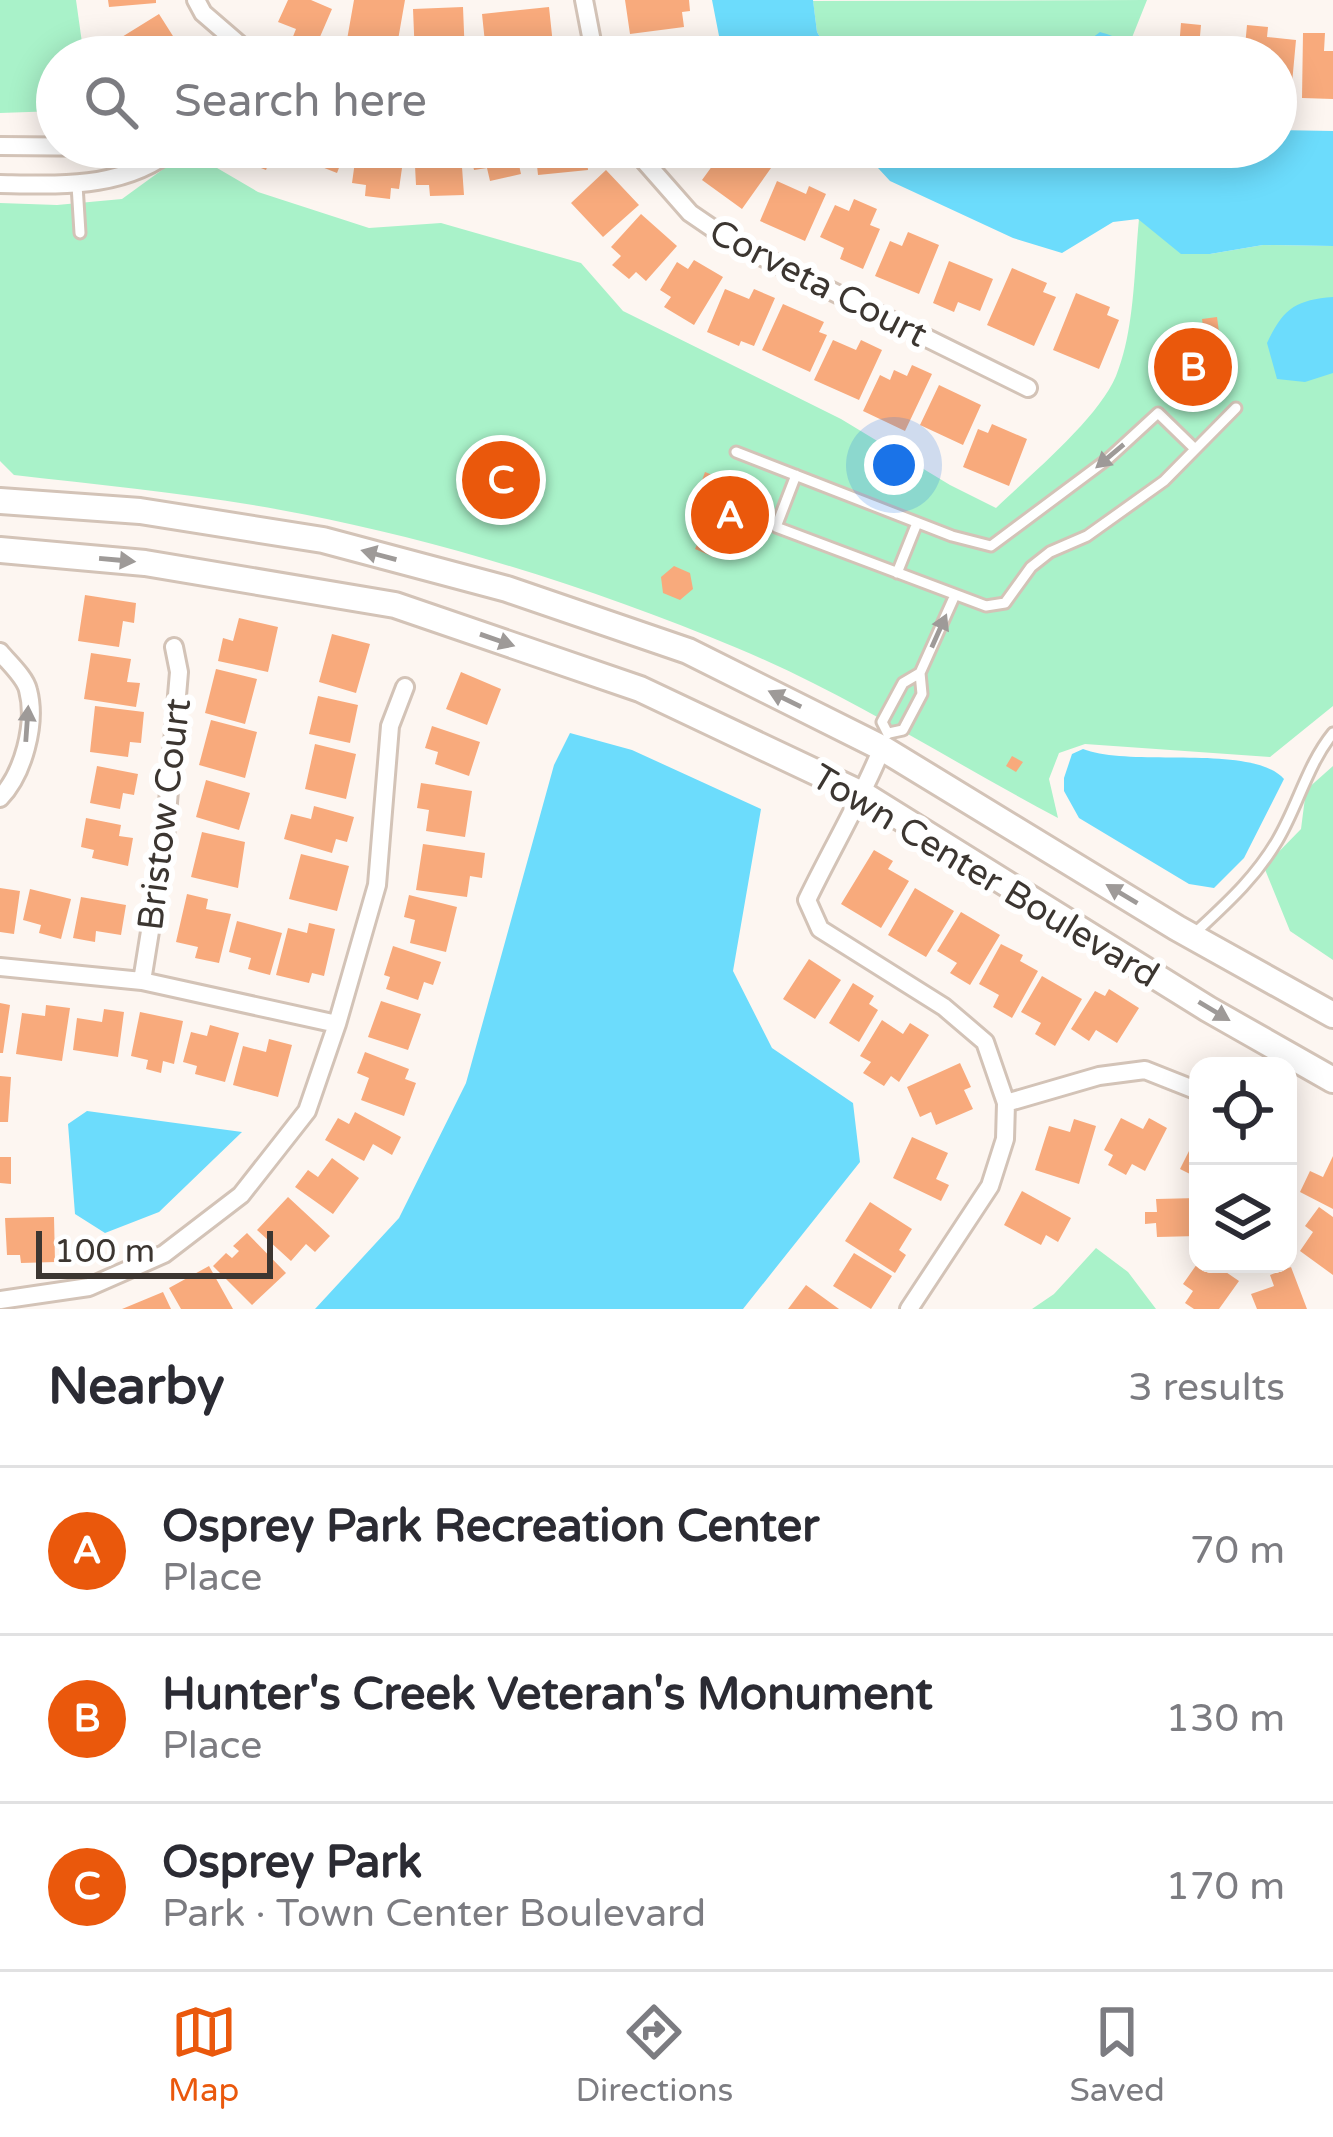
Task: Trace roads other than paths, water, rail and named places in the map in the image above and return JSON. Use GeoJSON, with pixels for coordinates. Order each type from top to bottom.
{"type":"FeatureCollection","features":[{"type":"Feature","properties":{"kind":"street"},"geometry":{"type":"LineString","coordinates":[[196,0],[228,36]]}},
{"type":"Feature","properties":{"kind":"street"},"geometry":{"type":"LineString","coordinates":[[584,0],[592,36]]}},
{"type":"Feature","properties":{"kind":"street"},"geometry":{"type":"LineString","coordinates":[[0,146],[36,146]]}},
{"type":"Feature","properties":{"kind":"street"},"geometry":{"type":"LineString","coordinates":[[0,184],[77,184],[126,176],[140,168]]}},
{"type":"Feature","properties":{"kind":"street","name":"Corveta Court"},"geometry":{"type":"LineString","coordinates":[[650,168],[690,213],[734,243],[1028,388]]}},
{"type":"Feature","properties":{"kind":"street","name":"Town Center Boulevard"},"geometry":{"type":"LineString","coordinates":[[0,501],[140,511],[323,540],[507,589],[688,651],[886,740],[1192,936],[1333,1016]]}},
{"type":"Feature","properties":{"kind":"street","name":"Town Center Boulevard"},"geometry":{"type":"LineString","coordinates":[[0,550],[145,562],[395,605],[640,689],[864,795],[1208,1009],[1333,1080]]}},
{"type":"Feature","properties":{"kind":"street","name":"Bristow Court"},"geometry":{"type":"LineString","coordinates":[[142,981],[164,838],[179,672],[174,647]]}},
{"type":"Feature","properties":{"kind":"street"},"geometry":{"type":"LineString","coordinates":[[0,652],[28,688],[28,731],[17,780],[0,798]]}},
{"type":"Feature","properties":{"kind":"street"},"geometry":{"type":"LineString","coordinates":[[0,1300],[89,1287],[164,1254],[241,1195],[307,1111],[338,1024],[377,885],[390,726],[405,687]]}},
{"type":"Feature","properties":{"kind":"street"},"geometry":{"type":"LineString","coordinates":[[886,740],[864,795],[808,900],[820,929],[944,1006],[985,1042],[1006,1102],[1005,1139],[990,1186],[909,1309]]}},
{"type":"Feature","properties":{"kind":"street"},"geometry":{"type":"LineString","coordinates":[[0,967],[142,981],[338,1024]]}},
{"type":"Feature","properties":{"kind":"street"},"geometry":{"type":"LineString","coordinates":[[1006,1102],[1099,1076],[1145,1070],[1189,1087]]}},
{"type":"Feature","properties":{"kind":"lane"},"geometry":{"type":"LineString","coordinates":[[77,184],[80,233]]}},
{"type":"Feature","properties":{"kind":"lane"},"geometry":{"type":"LineString","coordinates":[[796,476],[776,526],[986,606],[1005,603],[1031,567],[1050,552],[1087,536],[1134,504],[1236,407]]}},
{"type":"Feature","properties":{"kind":"lane"},"geometry":{"type":"LineString","coordinates":[[736,452],[917,523],[991,546],[1109,458],[1158,413],[1195,449]]}},
{"type":"Feature","properties":{"kind":"lane"},"geometry":{"type":"LineString","coordinates":[[898,573],[917,523]]}},
{"type":"Feature","properties":{"kind":"lane"},"geometry":{"type":"LineString","coordinates":[[920,674],[903,682],[882,722],[886,740],[903,730],[922,694],[920,674],[955,595]]}},
{"type":"Feature","properties":{"kind":"lane"},"geometry":{"type":"LineString","coordinates":[[1192,936],[1257,871],[1303,791],[1316,754],[1333,733]]}},
{"type":"Feature","properties":{"kind":"water"},"geometry":{"type":"Polygon","coordinates":[[[712,0],[813,0],[819,36],[719,36],[712,0]]]}},
{"type":"Feature","properties":{"kind":"water"},"geometry":{"type":"Polygon","coordinates":[[[1297,130],[1333,131],[1333,246],[1263,245],[1181,254],[1138,219],[1113,222],[1062,253],[1013,238],[890,181],[878,168],[1297,168],[1297,130]]]}},
{"type":"Feature","properties":{"kind":"water"},"geometry":{"type":"Polygon","coordinates":[[[1333,297],[1333,373],[1305,382],[1277,379],[1267,343],[1279,322],[1300,304],[1333,297]]]}},
{"type":"Feature","properties":{"kind":"water"},"geometry":{"type":"Polygon","coordinates":[[[570,733],[632,750],[761,809],[733,971],[772,1048],[853,1103],[860,1162],[743,1309],[315,1309],[399,1218],[466,1083],[554,765],[570,733]]]}},
{"type":"Feature","properties":{"kind":"water"},"geometry":{"type":"Polygon","coordinates":[[[1083,749],[1130,757],[1245,762],[1268,768],[1284,779],[1244,858],[1214,888],[1189,884],[1079,818],[1064,791],[1064,778],[1072,754],[1083,749]]]}},
{"type":"Feature","properties":{"kind":"water"},"geometry":{"type":"Polygon","coordinates":[[[87,1111],[242,1132],[159,1212],[105,1233],[75,1214],[68,1124],[87,1111]]]}},
{"type":"Feature","properties":{"kind":"place","name":"Hunter's Creek Veteran's Monument"},"geometry":{"type":"Point","coordinates":[1193,367]}},
{"type":"Feature","properties":{"kind":"place","name":"Osprey Park"},"geometry":{"type":"Point","coordinates":[501,480]}},
{"type":"Feature","properties":{"kind":"place","name":"Osprey Park Recreation Center"},"geometry":{"type":"Point","coordinates":[730,515]}}]}
